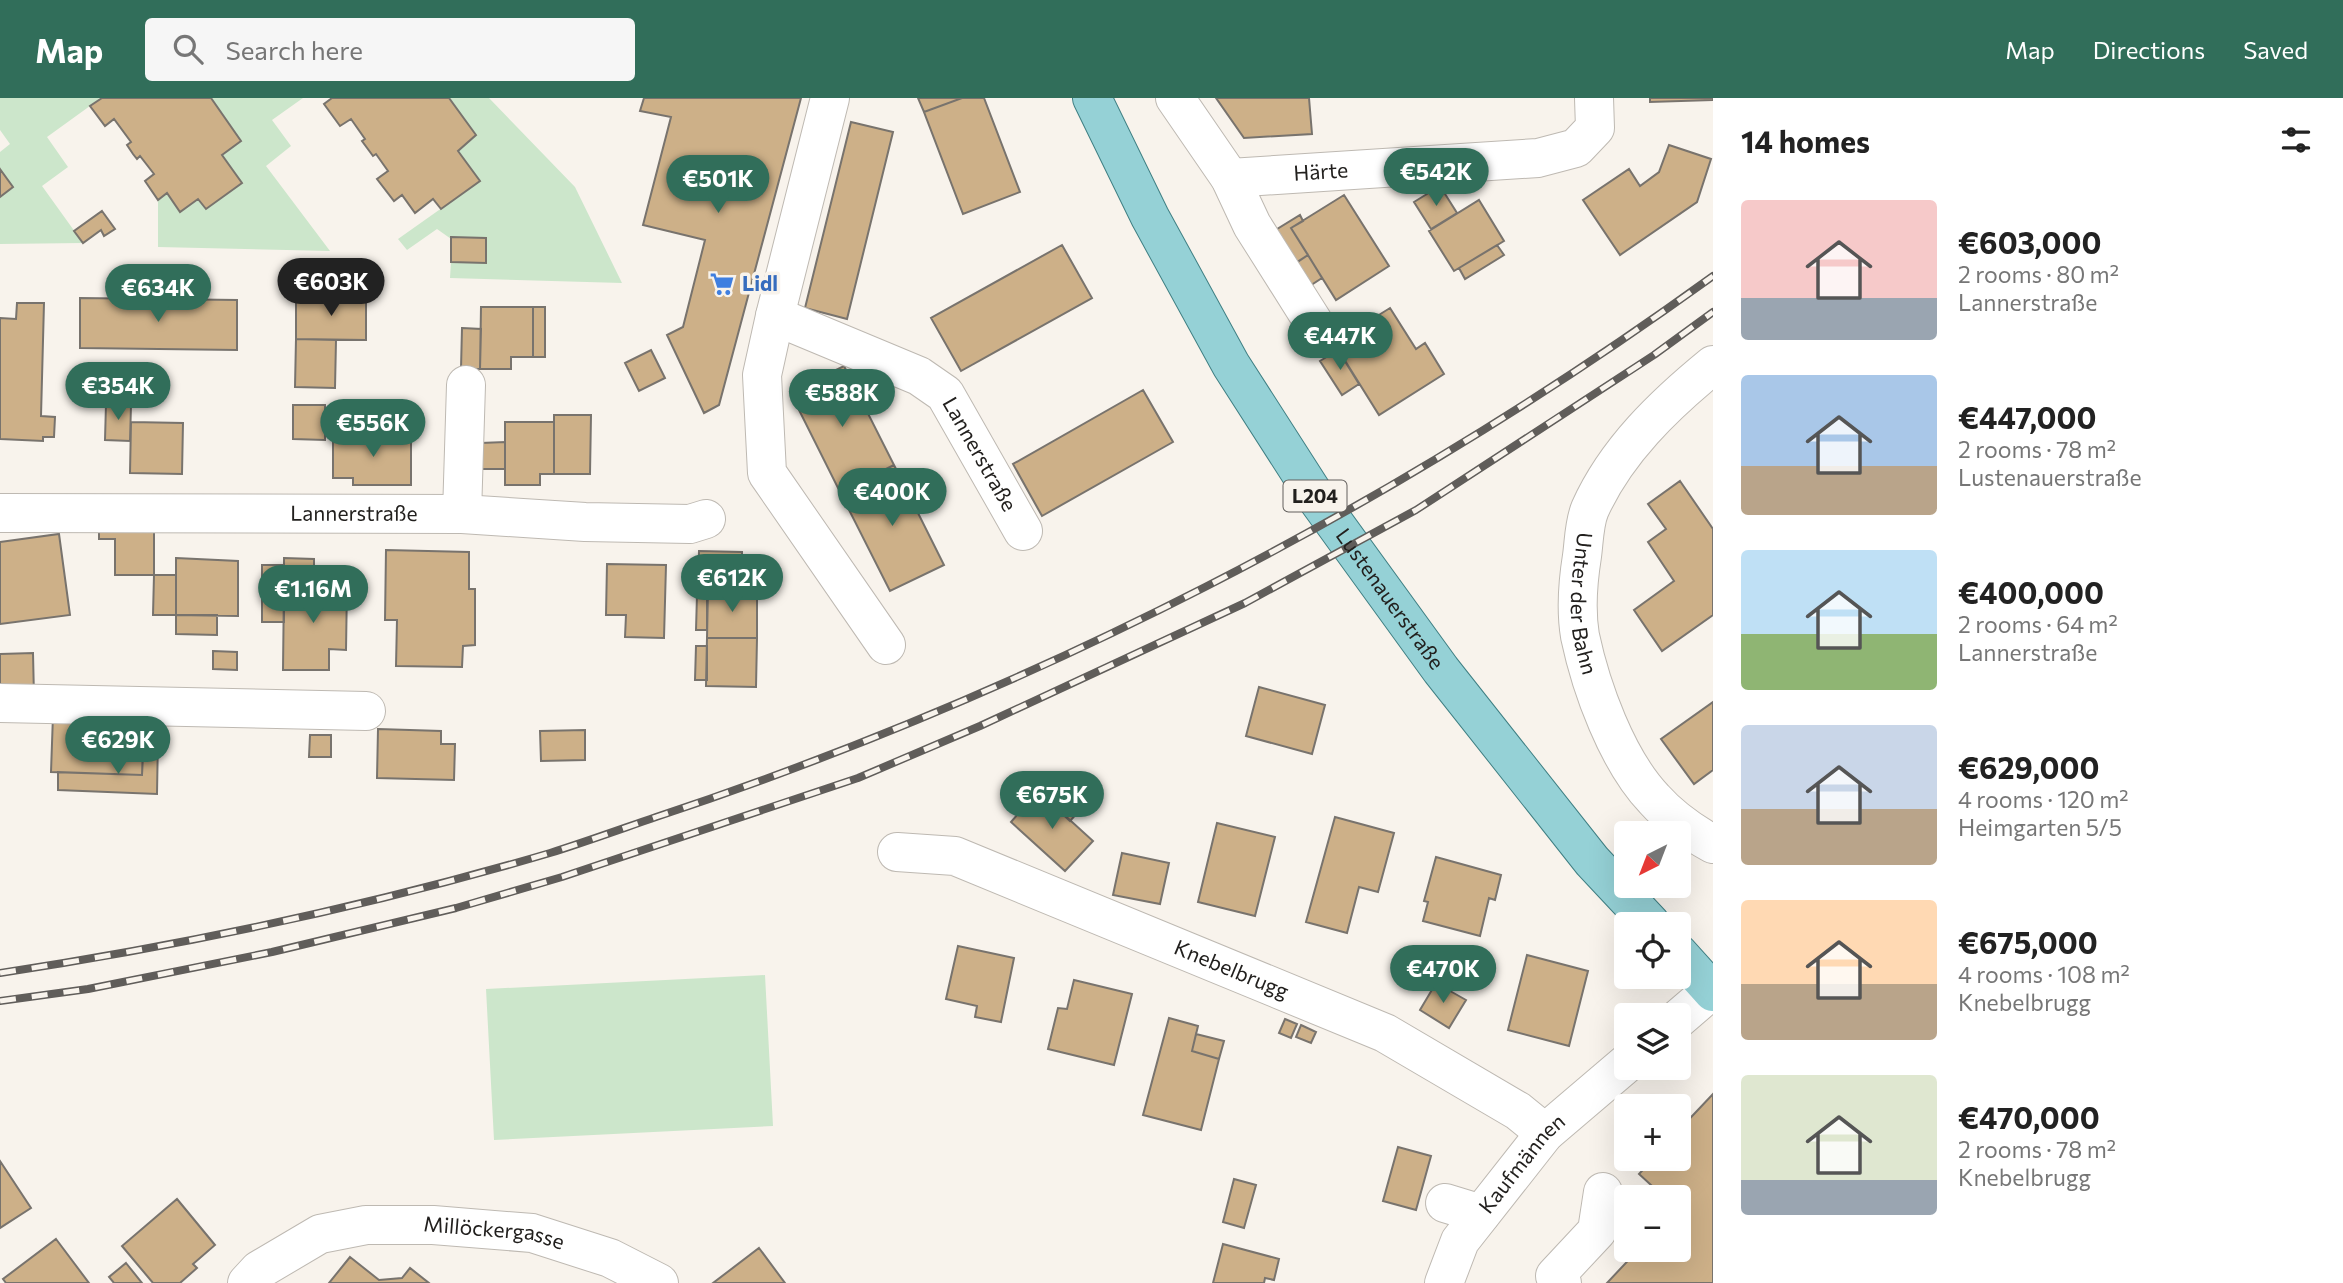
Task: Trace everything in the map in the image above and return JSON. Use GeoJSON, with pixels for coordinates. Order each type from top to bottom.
{"type":"FeatureCollection","features":[{"type":"Feature","properties":{"kind":"main road","name":"Lustenauerstraße"},"geometry":{"type":"LineString","coordinates":[[1092,98],[1150,217],[1231,365],[1317,499],[1441,670],[1592,860],[1640,912]]}},
{"type":"Feature","properties":{"kind":"main road"},"geometry":{"type":"LineString","coordinates":[[1691,967],[1712,990]]}},
{"type":"Feature","properties":{"kind":"street"},"geometry":{"type":"LineString","coordinates":[[830,98],[762,375],[767,472],[886,645]]}},
{"type":"Feature","properties":{"kind":"street"},"geometry":{"type":"LineString","coordinates":[[1175,98],[1230,178],[1252,225],[1317,328]]}},
{"type":"Feature","properties":{"kind":"street","name":"Härte"},"geometry":{"type":"LineString","coordinates":[[1230,178],[1538,158],[1576,148],[1595,128],[1594,98]]}},
{"type":"Feature","properties":{"kind":"street","name":"Lannerstraße"},"geometry":{"type":"LineString","coordinates":[[775,316],[919,376],[945,394],[1023,531]]}},
{"type":"Feature","properties":{"kind":"street","name":"Unter der Bahn"},"geometry":{"type":"LineString","coordinates":[[1713,365],[1676,395],[1616,462],[1588,512],[1579,575],[1580,634],[1597,699],[1614,736],[1652,797],[1676,820],[1713,844]]}},
{"type":"Feature","properties":{"kind":"street"},"geometry":{"type":"LineString","coordinates":[[462,514],[466,385]]}},
{"type":"Feature","properties":{"kind":"street","name":"Lannerstraße"},"geometry":{"type":"LineString","coordinates":[[0,513],[462,514],[585,522],[690,524],[706,519]]}},
{"type":"Feature","properties":{"kind":"street"},"geometry":{"type":"LineString","coordinates":[[0,702],[366,711]]}},
{"type":"Feature","properties":{"kind":"street","name":"Knebelbrugg"},"geometry":{"type":"LineString","coordinates":[[897,852],[955,856],[1385,1033],[1518,1111],[1545,1133]]}},
{"type":"Feature","properties":{"kind":"street"},"geometry":{"type":"LineString","coordinates":[[1691,1008],[1712,990]]}},
{"type":"Feature","properties":{"kind":"street","name":"Kaufmännen"},"geometry":{"type":"LineString","coordinates":[[1444,1283],[1460,1241],[1545,1133],[1614,1074]]}},
{"type":"Feature","properties":{"kind":"street"},"geometry":{"type":"LineString","coordinates":[[1562,1283],[1555,1276],[1597,1231],[1603,1192]]}},
{"type":"Feature","properties":{"kind":"street"},"geometry":{"type":"LineString","coordinates":[[1445,1203],[1481,1214]]}},
{"type":"Feature","properties":{"kind":"street","name":"Millöckergasse"},"geometry":{"type":"LineString","coordinates":[[247,1283],[259,1270],[320,1234],[366,1225],[433,1225],[532,1233],[610,1258],[659,1283]]}},
{"type":"Feature","properties":{"kind":"green space"},"geometry":{"type":"Polygon","coordinates":[[[0,98],[101,98],[47,137],[68,167],[42,186],[83,243],[0,244],[0,197],[13,187],[0,169],[0,152],[10,144],[0,130],[0,98]]]}},
{"type":"Feature","properties":{"kind":"green space"},"geometry":{"type":"Polygon","coordinates":[[[211,98],[303,98],[272,120],[291,146],[266,166],[330,251],[158,247],[158,200],[167,193],[181,212],[198,199],[206,209],[242,183],[222,155],[241,141],[211,98]]]}},
{"type":"Feature","properties":{"kind":"green space"},"geometry":{"type":"Polygon","coordinates":[[[449,98],[489,98],[575,187],[622,283],[450,278],[451,262],[485,263],[437,229],[407,250],[398,239],[480,181],[458,151],[476,135],[449,98]]]}},
{"type":"Feature","properties":{"kind":"green space"},"geometry":{"type":"Polygon","coordinates":[[[765,975],[773,1126],[494,1140],[486,989],[765,975]]]}},
{"type":"Feature","properties":{"kind":"building"},"geometry":{"type":"Polygon","coordinates":[[[102,98],[211,98],[241,141],[222,155],[242,183],[206,209],[198,199],[180,212],[167,193],[158,200],[145,181],[154,174],[140,156],[137,159],[133,154],[127,145],[131,142],[114,119],[105,126],[90,106],[102,98]]]}},
{"type":"Feature","properties":{"kind":"building"},"geometry":{"type":"Polygon","coordinates":[[[332,98],[449,98],[476,135],[458,151],[480,181],[441,209],[433,199],[415,213],[402,195],[394,201],[377,179],[388,171],[362,141],[365,139],[351,119],[340,126],[324,104],[332,98]]]}},
{"type":"Feature","properties":{"kind":"building","name":"Lidl"},"geometry":{"type":"Polygon","coordinates":[[[644,98],[801,98],[719,405],[704,413],[667,335],[683,327],[705,240],[643,225],[671,117],[640,111],[644,98]]]}},
{"type":"Feature","properties":{"kind":"building"},"geometry":{"type":"Polygon","coordinates":[[[918,98],[962,98],[924,112],[918,98]]]}},
{"type":"Feature","properties":{"kind":"building"},"geometry":{"type":"Polygon","coordinates":[[[962,98],[984,98],[1020,192],[963,214],[924,112],[962,98]]]}},
{"type":"Feature","properties":{"kind":"building"},"geometry":{"type":"Polygon","coordinates":[[[1216,98],[1309,98],[1312,134],[1244,138],[1216,98]]]}},
{"type":"Feature","properties":{"kind":"building"},"geometry":{"type":"Polygon","coordinates":[[[1650,98],[1713,98],[1713,100],[1650,102],[1650,98]]]}},
{"type":"Feature","properties":{"kind":"building"},"geometry":{"type":"Polygon","coordinates":[[[851,122],[893,132],[847,319],[805,308],[851,122]]]}},
{"type":"Feature","properties":{"kind":"building"},"geometry":{"type":"Polygon","coordinates":[[[1669,145],[1711,159],[1697,202],[1620,255],[1583,200],[1629,169],[1640,186],[1659,172],[1669,145]]]}},
{"type":"Feature","properties":{"kind":"building"},"geometry":{"type":"Polygon","coordinates":[[[0,169],[13,187],[0,197],[0,169]]]}},
{"type":"Feature","properties":{"kind":"building"},"geometry":{"type":"Polygon","coordinates":[[[1440,186],[1457,213],[1431,229],[1414,202],[1440,186]]]}},
{"type":"Feature","properties":{"kind":"building"},"geometry":{"type":"Polygon","coordinates":[[[1344,195],[1389,266],[1336,300],[1291,228],[1344,195]]]}},
{"type":"Feature","properties":{"kind":"building"},"geometry":{"type":"Polygon","coordinates":[[[1479,200],[1504,241],[1454,271],[1429,231],[1479,200]]]}},
{"type":"Feature","properties":{"kind":"building"},"geometry":{"type":"Polygon","coordinates":[[[102,211],[115,229],[104,236],[101,230],[83,243],[74,231],[102,211]]]}},
{"type":"Feature","properties":{"kind":"building"},"geometry":{"type":"Polygon","coordinates":[[[1300,215],[1303,221],[1291,228],[1308,255],[1290,267],[1269,234],[1300,215]]]}},
{"type":"Feature","properties":{"kind":"building"},"geometry":{"type":"Polygon","coordinates":[[[451,237],[486,238],[486,263],[451,262],[451,237]]]}},
{"type":"Feature","properties":{"kind":"building"},"geometry":{"type":"Polygon","coordinates":[[[1062,245],[1092,298],[961,371],[931,318],[1062,245]]]}},
{"type":"Feature","properties":{"kind":"building"},"geometry":{"type":"Polygon","coordinates":[[[1497,245],[1504,255],[1465,279],[1459,268],[1497,245]]]}},
{"type":"Feature","properties":{"kind":"building"},"geometry":{"type":"Polygon","coordinates":[[[1308,255],[1322,278],[1308,287],[1294,264],[1308,255]]]}},
{"type":"Feature","properties":{"kind":"building"},"geometry":{"type":"Polygon","coordinates":[[[296,296],[366,297],[366,340],[296,339],[296,296]]]}},
{"type":"Feature","properties":{"kind":"building"},"geometry":{"type":"Polygon","coordinates":[[[80,298],[237,300],[237,350],[80,348],[80,298]]]}},
{"type":"Feature","properties":{"kind":"building"},"geometry":{"type":"Polygon","coordinates":[[[17,303],[44,303],[41,416],[55,417],[54,437],[43,437],[43,441],[0,439],[0,318],[16,319],[17,303]]]}},
{"type":"Feature","properties":{"kind":"building"},"geometry":{"type":"Polygon","coordinates":[[[481,307],[533,307],[533,357],[511,357],[511,369],[480,369],[481,307]]]}},
{"type":"Feature","properties":{"kind":"building"},"geometry":{"type":"Polygon","coordinates":[[[533,307],[545,307],[545,357],[533,357],[533,307]]]}},
{"type":"Feature","properties":{"kind":"building"},"geometry":{"type":"Polygon","coordinates":[[[1390,308],[1416,349],[1425,343],[1444,374],[1379,415],[1334,343],[1390,308]]]}},
{"type":"Feature","properties":{"kind":"building"},"geometry":{"type":"Polygon","coordinates":[[[462,328],[481,329],[480,369],[461,369],[462,328]]]}},
{"type":"Feature","properties":{"kind":"building"},"geometry":{"type":"Polygon","coordinates":[[[296,339],[336,340],[335,388],[295,387],[296,339]]]}},
{"type":"Feature","properties":{"kind":"building"},"geometry":{"type":"Polygon","coordinates":[[[651,350],[665,378],[639,391],[625,363],[651,350]]]}},
{"type":"Feature","properties":{"kind":"building"},"geometry":{"type":"Polygon","coordinates":[[[1338,350],[1359,384],[1342,395],[1320,361],[1338,350]]]}},
{"type":"Feature","properties":{"kind":"building"},"geometry":{"type":"Polygon","coordinates":[[[844,366],[894,465],[840,492],[790,392],[844,366]]]}},
{"type":"Feature","properties":{"kind":"building"},"geometry":{"type":"Polygon","coordinates":[[[1143,390],[1173,442],[1042,516],[1013,464],[1143,390]]]}},
{"type":"Feature","properties":{"kind":"building"},"geometry":{"type":"Polygon","coordinates":[[[106,404],[131,405],[130,441],[105,440],[106,404]]]}},
{"type":"Feature","properties":{"kind":"building"},"geometry":{"type":"Polygon","coordinates":[[[293,405],[325,405],[325,440],[293,439],[293,405]]]}},
{"type":"Feature","properties":{"kind":"building"},"geometry":{"type":"Polygon","coordinates":[[[554,415],[591,415],[590,474],[554,474],[554,415]]]}},
{"type":"Feature","properties":{"kind":"building"},"geometry":{"type":"Polygon","coordinates":[[[131,422],[183,423],[182,474],[130,473],[131,422]]]}},
{"type":"Feature","properties":{"kind":"building"},"geometry":{"type":"Polygon","coordinates":[[[505,422],[554,422],[554,474],[540,474],[540,485],[505,485],[505,422]]]}},
{"type":"Feature","properties":{"kind":"building"},"geometry":{"type":"Polygon","coordinates":[[[341,425],[380,425],[380,434],[341,434],[341,425]]]}},
{"type":"Feature","properties":{"kind":"building"},"geometry":{"type":"Polygon","coordinates":[[[333,434],[411,434],[411,485],[353,485],[353,478],[333,478],[333,434]]]}},
{"type":"Feature","properties":{"kind":"building"},"geometry":{"type":"Polygon","coordinates":[[[505,442],[505,469],[481,469],[481,443],[505,442]]]}},
{"type":"Feature","properties":{"kind":"building"},"geometry":{"type":"Polygon","coordinates":[[[894,465],[944,565],[890,591],[840,492],[894,465]]]}},
{"type":"Feature","properties":{"kind":"building"},"geometry":{"type":"Polygon","coordinates":[[[1680,481],[1713,529],[1713,615],[1662,651],[1634,610],[1674,581],[1648,542],[1666,529],[1648,504],[1680,481]]]}},
{"type":"Feature","properties":{"kind":"building"},"geometry":{"type":"Polygon","coordinates":[[[99,527],[154,527],[154,575],[115,575],[115,539],[99,539],[99,527]]]}},
{"type":"Feature","properties":{"kind":"building"},"geometry":{"type":"Polygon","coordinates":[[[59,534],[70,615],[0,624],[0,542],[59,534]]]}},
{"type":"Feature","properties":{"kind":"building"},"geometry":{"type":"Polygon","coordinates":[[[386,550],[469,552],[469,589],[475,589],[475,645],[463,646],[462,667],[396,666],[397,620],[385,620],[386,550]]]}},
{"type":"Feature","properties":{"kind":"building"},"geometry":{"type":"Polygon","coordinates":[[[699,551],[742,552],[742,585],[698,584],[699,551]]]}},
{"type":"Feature","properties":{"kind":"building"},"geometry":{"type":"Polygon","coordinates":[[[176,558],[238,561],[238,616],[176,615],[176,558]]]}},
{"type":"Feature","properties":{"kind":"building"},"geometry":{"type":"Polygon","coordinates":[[[284,558],[314,559],[314,584],[284,584],[284,622],[262,622],[262,565],[284,565],[284,558]]]}},
{"type":"Feature","properties":{"kind":"building"},"geometry":{"type":"Polygon","coordinates":[[[607,564],[666,565],[664,638],[625,637],[626,615],[606,615],[607,564]]]}},
{"type":"Feature","properties":{"kind":"building"},"geometry":{"type":"Polygon","coordinates":[[[154,575],[176,575],[176,615],[153,615],[154,575]]]}},
{"type":"Feature","properties":{"kind":"building"},"geometry":{"type":"Polygon","coordinates":[[[284,584],[347,585],[346,650],[329,649],[329,670],[283,670],[284,584]]]}},
{"type":"Feature","properties":{"kind":"building"},"geometry":{"type":"Polygon","coordinates":[[[708,589],[757,590],[757,638],[707,638],[708,589]]]}},
{"type":"Feature","properties":{"kind":"building"},"geometry":{"type":"Polygon","coordinates":[[[697,595],[707,595],[707,630],[696,630],[697,595]]]}},
{"type":"Feature","properties":{"kind":"building"},"geometry":{"type":"Polygon","coordinates":[[[176,615],[217,615],[217,635],[176,634],[176,615]]]}},
{"type":"Feature","properties":{"kind":"building"},"geometry":{"type":"Polygon","coordinates":[[[707,638],[757,638],[756,687],[706,686],[707,638]]]}},
{"type":"Feature","properties":{"kind":"building"},"geometry":{"type":"Polygon","coordinates":[[[696,646],[707,646],[707,680],[695,680],[696,646]]]}},
{"type":"Feature","properties":{"kind":"building"},"geometry":{"type":"Polygon","coordinates":[[[213,651],[237,652],[237,670],[213,669],[213,651]]]}},
{"type":"Feature","properties":{"kind":"building"},"geometry":{"type":"Polygon","coordinates":[[[33,653],[34,697],[0,698],[0,654],[33,653]]]}},
{"type":"Feature","properties":{"kind":"building"},"geometry":{"type":"Polygon","coordinates":[[[1259,687],[1325,705],[1312,754],[1246,736],[1259,687]]]}},
{"type":"Feature","properties":{"kind":"building"},"geometry":{"type":"Polygon","coordinates":[[[1713,702],[1713,770],[1694,784],[1661,739],[1713,702]]]}},
{"type":"Feature","properties":{"kind":"building"},"geometry":{"type":"Polygon","coordinates":[[[53,715],[144,718],[142,775],[51,772],[53,715]]]}},
{"type":"Feature","properties":{"kind":"building"},"geometry":{"type":"Polygon","coordinates":[[[378,729],[441,731],[441,744],[455,744],[454,780],[377,778],[378,729]]]}},
{"type":"Feature","properties":{"kind":"building"},"geometry":{"type":"Polygon","coordinates":[[[585,730],[585,760],[541,761],[540,731],[585,730]]]}},
{"type":"Feature","properties":{"kind":"building"},"geometry":{"type":"Polygon","coordinates":[[[310,735],[331,735],[331,757],[309,757],[310,735]]]}},
{"type":"Feature","properties":{"kind":"building"},"geometry":{"type":"Polygon","coordinates":[[[144,736],[158,736],[157,794],[58,790],[58,772],[142,775],[144,736]]]}},
{"type":"Feature","properties":{"kind":"building"},"geometry":{"type":"Polygon","coordinates":[[[1055,773],[1087,802],[1070,821],[1038,791],[1055,773]]]}},
{"type":"Feature","properties":{"kind":"building"},"geometry":{"type":"Polygon","coordinates":[[[1038,791],[1093,841],[1065,871],[1011,822],[1038,791]]]}},
{"type":"Feature","properties":{"kind":"building"},"geometry":{"type":"Polygon","coordinates":[[[1335,817],[1394,833],[1378,892],[1359,887],[1347,933],[1306,922],[1335,817]]]}},
{"type":"Feature","properties":{"kind":"building"},"geometry":{"type":"Polygon","coordinates":[[[1217,823],[1275,837],[1255,916],[1198,902],[1217,823]]]}},
{"type":"Feature","properties":{"kind":"building"},"geometry":{"type":"Polygon","coordinates":[[[1122,853],[1169,863],[1160,904],[1113,895],[1122,853]]]}},
{"type":"Feature","properties":{"kind":"building"},"geometry":{"type":"Polygon","coordinates":[[[1436,857],[1501,875],[1495,900],[1489,898],[1480,936],[1423,921],[1428,902],[1424,901],[1436,857]]]}},
{"type":"Feature","properties":{"kind":"building"},"geometry":{"type":"Polygon","coordinates":[[[958,946],[1014,958],[1001,1022],[975,1017],[977,1006],[946,999],[958,946]]]}},
{"type":"Feature","properties":{"kind":"building"},"geometry":{"type":"Polygon","coordinates":[[[1527,955],[1588,971],[1569,1046],[1508,1030],[1527,955]]]}},
{"type":"Feature","properties":{"kind":"building"},"geometry":{"type":"Polygon","coordinates":[[[1074,980],[1132,994],[1114,1065],[1048,1049],[1058,1008],[1067,1009],[1074,980]]]}},
{"type":"Feature","properties":{"kind":"building"},"geometry":{"type":"Polygon","coordinates":[[[1436,983],[1466,1000],[1449,1028],[1420,1010],[1436,983]]]}},
{"type":"Feature","properties":{"kind":"building"},"geometry":{"type":"Polygon","coordinates":[[[1169,1018],[1198,1026],[1192,1051],[1219,1059],[1201,1130],[1143,1115],[1169,1018]]]}},
{"type":"Feature","properties":{"kind":"building"},"geometry":{"type":"Polygon","coordinates":[[[1285,1019],[1297,1024],[1291,1038],[1279,1033],[1285,1019]]]}},
{"type":"Feature","properties":{"kind":"building"},"geometry":{"type":"Polygon","coordinates":[[[1301,1025],[1316,1032],[1311,1043],[1296,1037],[1301,1025]]]}},
{"type":"Feature","properties":{"kind":"building"},"geometry":{"type":"Polygon","coordinates":[[[1196,1034],[1224,1041],[1219,1059],[1192,1051],[1196,1034]]]}},
{"type":"Feature","properties":{"kind":"building"},"geometry":{"type":"Polygon","coordinates":[[[1713,1094],[1713,1283],[1607,1283],[1627,1262],[1691,1262],[1691,1185],[1651,1185],[1639,1174],[1642,1171],[1691,1171],[1691,1117],[1713,1094]]]}},
{"type":"Feature","properties":{"kind":"building"},"geometry":{"type":"Polygon","coordinates":[[[1398,1147],[1431,1156],[1416,1210],[1383,1201],[1398,1147]]]}},
{"type":"Feature","properties":{"kind":"building"},"geometry":{"type":"Polygon","coordinates":[[[0,1161],[31,1208],[0,1228],[0,1161]]]}},
{"type":"Feature","properties":{"kind":"building"},"geometry":{"type":"Polygon","coordinates":[[[1234,1179],[1256,1185],[1244,1228],[1223,1222],[1234,1179]]]}},
{"type":"Feature","properties":{"kind":"building"},"geometry":{"type":"Polygon","coordinates":[[[177,1199],[215,1245],[193,1264],[197,1268],[180,1283],[153,1283],[122,1246],[177,1199]]]}},
{"type":"Feature","properties":{"kind":"building"},"geometry":{"type":"Polygon","coordinates":[[[56,1239],[89,1283],[6,1283],[3,1279],[56,1239]]]}},
{"type":"Feature","properties":{"kind":"building"},"geometry":{"type":"Polygon","coordinates":[[[1223,1244],[1279,1259],[1274,1280],[1265,1278],[1264,1283],[1213,1283],[1223,1244]]]}},
{"type":"Feature","properties":{"kind":"building"},"geometry":{"type":"Polygon","coordinates":[[[759,1248],[785,1283],[713,1283],[759,1248]]]}},
{"type":"Feature","properties":{"kind":"building"},"geometry":{"type":"Polygon","coordinates":[[[350,1257],[379,1280],[402,1278],[410,1268],[429,1283],[329,1283],[350,1257]]]}},
{"type":"Feature","properties":{"kind":"building"},"geometry":{"type":"Polygon","coordinates":[[[126,1263],[142,1283],[114,1283],[109,1277],[126,1263]]]}},
{"type":"Feature","properties":{"kind":"railway"},"geometry":{"type":"LineString","coordinates":[[0,973],[208,937],[346,907],[482,872],[550,853],[656,817],[796,767],[935,712],[1071,652],[1205,587],[1336,517],[1465,441],[1591,361],[1713,276]]}},
{"type":"Feature","properties":{"kind":"railway"},"geometry":{"type":"LineString","coordinates":[[0,1001],[88,989],[272,952],[456,908],[562,877],[858,778],[980,726],[1245,603],[1416,510],[1654,355],[1713,312]]}},
{"type":"Feature","properties":{"kind":"place","name":"Lidl"},"geometry":{"type":"Point","coordinates":[722,284]}}]}
